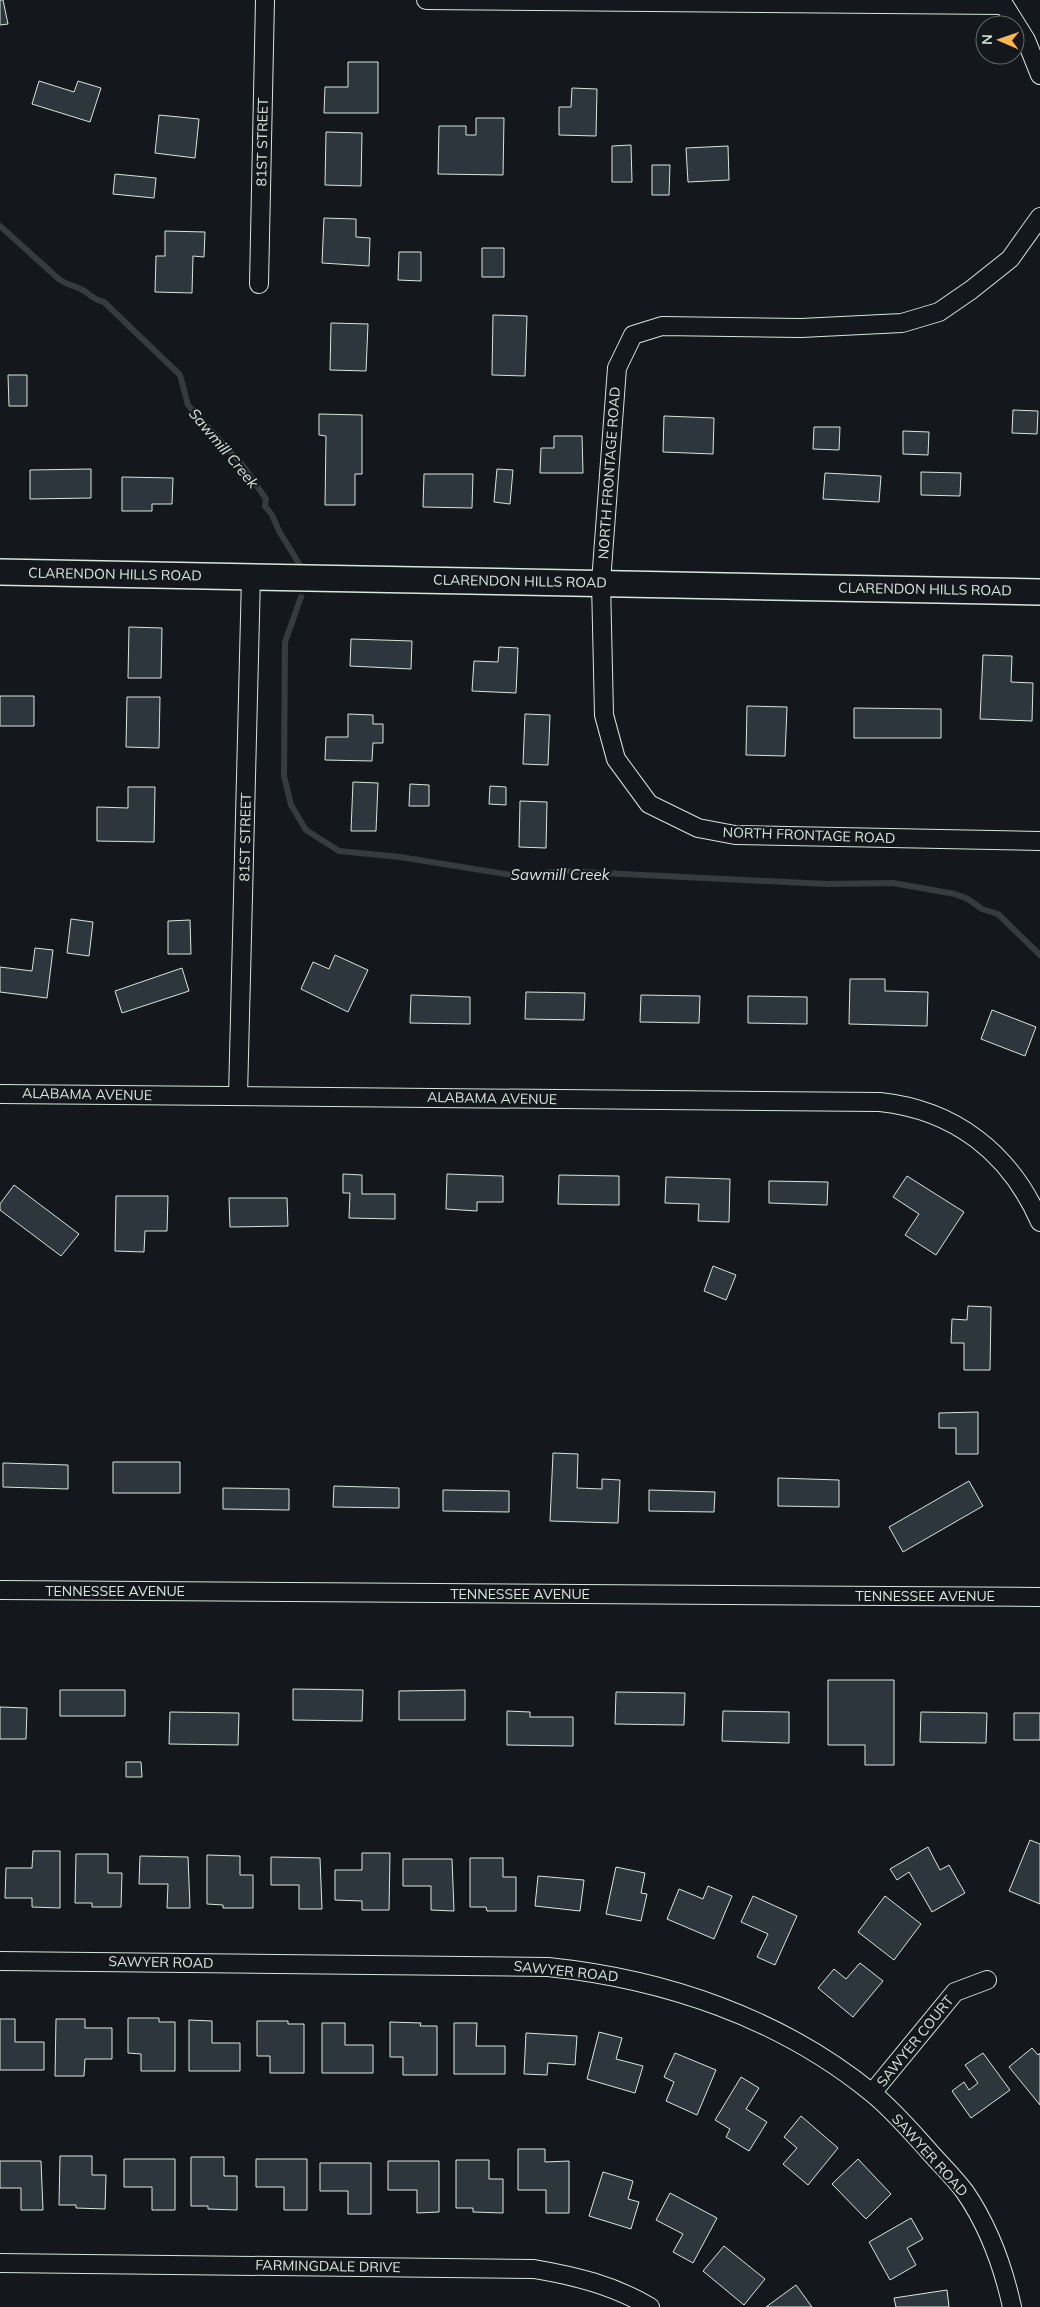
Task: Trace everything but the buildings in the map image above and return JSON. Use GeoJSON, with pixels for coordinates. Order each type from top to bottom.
{"type":"FeatureCollection","features":[{"type":"Feature","properties":{"kind":"street","name":"81ST STREET"},"geometry":{"type":"LineString","coordinates":[[259,284],[265,0]]}},
{"type":"Feature","properties":{"kind":"street"},"geometry":{"type":"LineString","coordinates":[[426,0],[1002,2],[1026,40],[1040,75]]}},
{"type":"Feature","properties":{"kind":"street","name":"NORTH FRONTAGE ROAD"},"geometry":{"type":"LineString","coordinates":[[1040,217],[1010,259],[971,290],[939,312],[902,323],[801,328],[662,326],[633,335],[617,368],[601,582],[604,715],[616,759],[649,804],[698,828],[735,834],[1040,841]]}},
{"type":"Feature","properties":{"kind":"street","name":"CLARENDON HILLS ROAD"},"geometry":{"type":"LineString","coordinates":[[0,572],[601,582],[1040,592]]}},
{"type":"Feature","properties":{"kind":"street","name":"81ST STREET"},"geometry":{"type":"LineString","coordinates":[[238,1096],[251,577]]}},
{"type":"Feature","properties":{"kind":"street","name":"ALABAMA AVENUE"},"geometry":{"type":"LineString","coordinates":[[0,1094],[880,1102],[922,1110],[950,1122],[976,1138],[1007,1164],[1029,1199],[1040,1222]]}},
{"type":"Feature","properties":{"kind":"street","name":"TENNESSEE AVENUE"},"geometry":{"type":"LineString","coordinates":[[0,1590],[1040,1597]]}},
{"type":"Feature","properties":{"kind":"street","name":"SAWYER ROAD"},"geometry":{"type":"LineString","coordinates":[[0,1961],[516,1966],[584,1970],[660,1986],[732,2010],[793,2040],[872,2093],[908,2128],[964,2191],[983,2221],[997,2252],[1012,2307]]}},
{"type":"Feature","properties":{"kind":"street","name":"SAWYER COURT"},"geometry":{"type":"LineString","coordinates":[[872,2093],[955,1992],[987,1980]]}},
{"type":"Feature","properties":{"kind":"street","name":"FARMINGDALE DRIVE"},"geometry":{"type":"LineString","coordinates":[[0,2263],[534,2269],[578,2276],[650,2307]]}},
{"type":"Feature","properties":{"kind":"waterway","name":"Sawmill Creek"},"geometry":{"type":"LineString","coordinates":[[0,226],[60,280],[104,302],[180,375],[188,405],[244,467],[266,499],[265,506],[301,567]]}},
{"type":"Feature","properties":{"kind":"waterway","name":"Sawmill Creek"},"geometry":{"type":"LineString","coordinates":[[301,597],[285,642],[284,776],[291,805],[306,830],[339,851],[400,857],[518,876],[562,871],[827,884],[893,883],[955,894],[968,899],[982,909],[998,914],[1040,955]]}}]}
